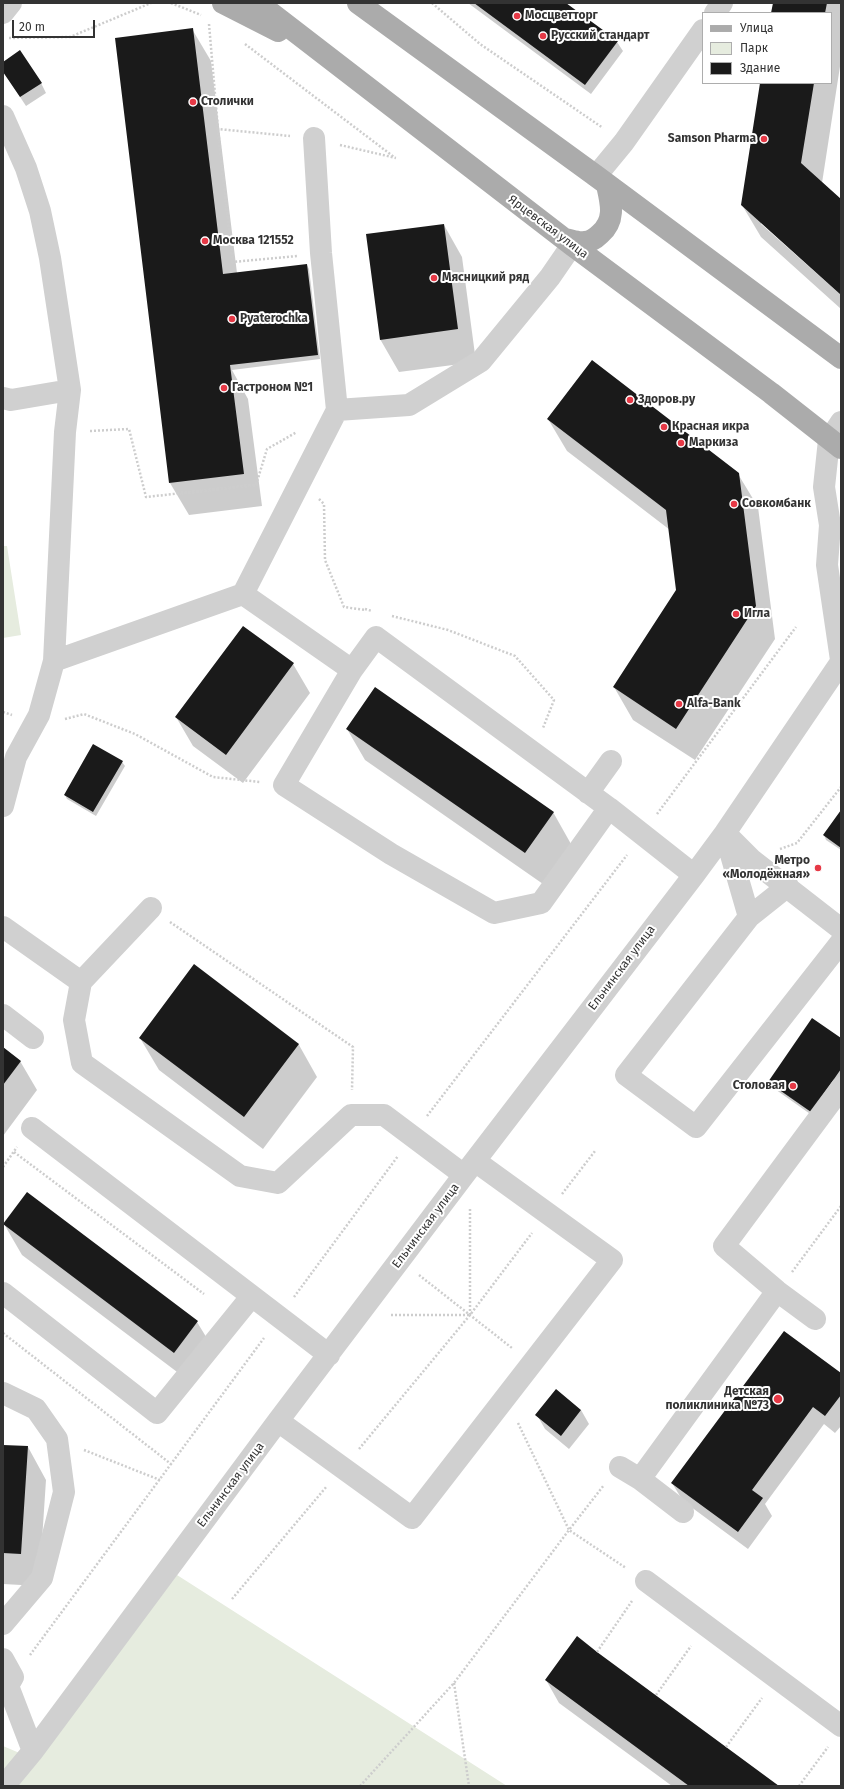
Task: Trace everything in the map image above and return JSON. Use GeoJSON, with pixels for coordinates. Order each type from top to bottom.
{"type":"FeatureCollection","features":[{"type":"Feature","properties":{"kind":"main road","name":"Ярцевская улица"},"geometry":{"type":"LineString","coordinates":[[258,3],[569,242],[771,393],[837,437]]}},
{"type":"Feature","properties":{"kind":"main road"},"geometry":{"type":"LineString","coordinates":[[358,3],[602,180],[841,358]]}},
{"type":"Feature","properties":{"kind":"main road"},"geometry":{"type":"LineString","coordinates":[[370,3],[402,34]]}},
{"type":"Feature","properties":{"kind":"main road"},"geometry":{"type":"LineString","coordinates":[[216,10],[330,58]]}},
{"type":"Feature","properties":{"kind":"main road"},"geometry":{"type":"LineString","coordinates":[[569,242],[583,242],[596,238],[605,230],[611,218],[612,205],[602,180]]}},
{"type":"Feature","properties":{"kind":"street"},"geometry":{"type":"LineString","coordinates":[[3,13],[11,3]]}},
{"type":"Feature","properties":{"kind":"street"},"geometry":{"type":"LineString","coordinates":[[716,12],[722,3]]}},
{"type":"Feature","properties":{"kind":"street"},"geometry":{"type":"LineString","coordinates":[[602,180],[624,142],[702,31]]}},
{"type":"Feature","properties":{"kind":"street"},"geometry":{"type":"LineString","coordinates":[[3,116],[26,168],[40,211],[50,258],[70,390],[66,432],[54,661],[39,715],[31,729],[10,756],[3,806]]}},
{"type":"Feature","properties":{"kind":"street"},"geometry":{"type":"LineString","coordinates":[[54,661],[243,594],[302,479],[336,410],[322,253],[314,138]]}},
{"type":"Feature","properties":{"kind":"street"},"geometry":{"type":"LineString","coordinates":[[336,410],[409,404],[481,361],[550,277],[569,242]]}},
{"type":"Feature","properties":{"kind":"street"},"geometry":{"type":"LineString","coordinates":[[3,398],[11,400],[70,390]]}},
{"type":"Feature","properties":{"kind":"street"},"geometry":{"type":"LineString","coordinates":[[837,437],[824,487],[830,525],[827,565],[841,661]]}},
{"type":"Feature","properties":{"kind":"street"},"geometry":{"type":"LineString","coordinates":[[830,525],[841,551]]}},
{"type":"Feature","properties":{"kind":"street"},"geometry":{"type":"LineString","coordinates":[[243,594],[352,670]]}},
{"type":"Feature","properties":{"kind":"street"},"geometry":{"type":"LineString","coordinates":[[609,808],[541,903],[494,913],[391,854],[284,785],[352,670],[376,637],[609,808],[694,875]]}},
{"type":"Feature","properties":{"kind":"street","name":"Ельнинская улица"},"geometry":{"type":"LineString","coordinates":[[4,1786],[33,1751],[278,1421],[469,1168],[694,875],[725,833],[841,661]]}},
{"type":"Feature","properties":{"kind":"street"},"geometry":{"type":"LineString","coordinates":[[588,793],[611,761]]}},
{"type":"Feature","properties":{"kind":"street"},"geometry":{"type":"LineString","coordinates":[[725,833],[752,860],[788,886],[841,929]]}},
{"type":"Feature","properties":{"kind":"street"},"geometry":{"type":"LineString","coordinates":[[725,833],[749,917]]}},
{"type":"Feature","properties":{"kind":"street"},"geometry":{"type":"LineString","coordinates":[[788,886],[749,917],[626,1075],[696,1127],[841,942]]}},
{"type":"Feature","properties":{"kind":"street"},"geometry":{"type":"LineString","coordinates":[[151,908],[80,982],[74,1020],[82,1063],[240,1176],[278,1183],[351,1115],[384,1116],[411,1137],[548,1213],[612,1260],[412,1518],[278,1421]]}},
{"type":"Feature","properties":{"kind":"street"},"geometry":{"type":"LineString","coordinates":[[3,927],[80,982]]}},
{"type":"Feature","properties":{"kind":"street"},"geometry":{"type":"LineString","coordinates":[[3,1015],[33,1038]]}},
{"type":"Feature","properties":{"kind":"street"},"geometry":{"type":"LineString","coordinates":[[814,1319],[777,1291],[724,1246],[841,1088]]}},
{"type":"Feature","properties":{"kind":"street"},"geometry":{"type":"LineString","coordinates":[[32,1128],[328,1355]]}},
{"type":"Feature","properties":{"kind":"street"},"geometry":{"type":"LineString","coordinates":[[640,1479],[777,1291]]}},
{"type":"Feature","properties":{"kind":"street"},"geometry":{"type":"LineString","coordinates":[[3,1293],[157,1413],[251,1297]]}},
{"type":"Feature","properties":{"kind":"street"},"geometry":{"type":"LineString","coordinates":[[3,1393],[36,1409],[57,1439],[64,1492],[42,1578],[3,1624]]}},
{"type":"Feature","properties":{"kind":"street"},"geometry":{"type":"LineString","coordinates":[[620,1467],[640,1479],[683,1512]]}},
{"type":"Feature","properties":{"kind":"street"},"geometry":{"type":"LineString","coordinates":[[646,1581],[777,1678],[836,1734]]}},
{"type":"Feature","properties":{"kind":"street"},"geometry":{"type":"LineString","coordinates":[[8,1668],[8,1686],[33,1751]]}},
{"type":"Feature","properties":{"kind":"path"},"geometry":{"type":"LineString","coordinates":[[3,36],[10,38],[70,37],[151,3]]}},
{"type":"Feature","properties":{"kind":"path"},"geometry":{"type":"LineString","coordinates":[[171,3],[202,15]]}},
{"type":"Feature","properties":{"kind":"path"},"geometry":{"type":"LineString","coordinates":[[432,3],[480,44],[624,142]]}},
{"type":"Feature","properties":{"kind":"path"},"geometry":{"type":"LineString","coordinates":[[216,10],[218,129],[233,262],[295,256]]}},
{"type":"Feature","properties":{"kind":"path"},"geometry":{"type":"LineString","coordinates":[[218,129],[314,138],[396,158],[240,41]]}},
{"type":"Feature","properties":{"kind":"path"},"geometry":{"type":"LineString","coordinates":[[66,432],[129,429],[146,497],[256,485],[268,449],[302,429]]}},
{"type":"Feature","properties":{"kind":"path"},"geometry":{"type":"LineString","coordinates":[[302,479],[324,504],[324,560],[344,606],[372,611]]}},
{"type":"Feature","properties":{"kind":"path"},"geometry":{"type":"LineString","coordinates":[[365,610],[376,637]]}},
{"type":"Feature","properties":{"kind":"path"},"geometry":{"type":"LineString","coordinates":[[388,615],[448,630],[515,656],[554,700],[533,752]]}},
{"type":"Feature","properties":{"kind":"path"},"geometry":{"type":"LineString","coordinates":[[278,1318],[411,1137],[642,834],[796,627]]}},
{"type":"Feature","properties":{"kind":"path"},"geometry":{"type":"LineString","coordinates":[[31,729],[84,714],[135,734],[214,777],[284,785]]}},
{"type":"Feature","properties":{"kind":"path"},"geometry":{"type":"LineString","coordinates":[[752,860],[797,843],[841,787]]}},
{"type":"Feature","properties":{"kind":"path"},"geometry":{"type":"LineString","coordinates":[[151,908],[354,1047],[351,1115]]}},
{"type":"Feature","properties":{"kind":"path"},"geometry":{"type":"LineString","coordinates":[[232,1599],[470,1315],[595,1151]]}},
{"type":"Feature","properties":{"kind":"path"},"geometry":{"type":"LineString","coordinates":[[14,1152],[263,1338]]}},
{"type":"Feature","properties":{"kind":"path"},"geometry":{"type":"LineString","coordinates":[[470,1204],[470,1315]]}},
{"type":"Feature","properties":{"kind":"path"},"geometry":{"type":"LineString","coordinates":[[777,1291],[841,1206]]}},
{"type":"Feature","properties":{"kind":"path"},"geometry":{"type":"LineString","coordinates":[[385,1315],[470,1315],[518,1353]]}},
{"type":"Feature","properties":{"kind":"path"},"geometry":{"type":"LineString","coordinates":[[506,1397],[569,1530],[646,1581],[597,1652]]}},
{"type":"Feature","properties":{"kind":"path"},"geometry":{"type":"LineString","coordinates":[[57,1439],[160,1480]]}},
{"type":"Feature","properties":{"kind":"path"},"geometry":{"type":"LineString","coordinates":[[8,1668],[160,1480],[171,1464]]}},
{"type":"Feature","properties":{"kind":"path"},"geometry":{"type":"LineString","coordinates":[[360,1786],[454,1683],[591,1501]]}},
{"type":"Feature","properties":{"kind":"path"},"geometry":{"type":"LineString","coordinates":[[656,1695],[705,1626]]}},
{"type":"Feature","properties":{"kind":"path"},"geometry":{"type":"LineString","coordinates":[[726,1747],[777,1678]]}},
{"type":"Feature","properties":{"kind":"path"},"geometry":{"type":"LineString","coordinates":[[454,1683],[469,1786]]}},
{"type":"Feature","properties":{"kind":"path"},"geometry":{"type":"LineString","coordinates":[[798,1786],[836,1734]]}},
{"type":"Feature","properties":{"kind":"green space"},"geometry":{"type":"Polygon","coordinates":[[[3,546],[7,546],[21,635],[3,638],[3,546]]]}},
{"type":"Feature","properties":{"kind":"green space"},"geometry":{"type":"Polygon","coordinates":[[[177,1575],[507,1786],[3,1786],[3,1746],[36,1760],[177,1575]]]}},
{"type":"Feature","properties":{"kind":"building"},"geometry":{"type":"Polygon","coordinates":[[[474,3],[566,3],[618,41],[585,85],[474,3]]]}},
{"type":"Feature","properties":{"kind":"building"},"geometry":{"type":"Polygon","coordinates":[[[773,3],[827,3],[825,12],[771,12],[773,3]]]}},
{"type":"Feature","properties":{"kind":"building"},"geometry":{"type":"Polygon","coordinates":[[[193,28],[223,274],[307,264],[318,355],[230,365],[244,474],[169,483],[115,38],[193,28]]]}},
{"type":"Feature","properties":{"kind":"building"},"geometry":{"type":"Polygon","coordinates":[[[20,50],[42,83],[20,97],[3,72],[3,62],[20,50]]]}},
{"type":"Feature","properties":{"kind":"building"},"geometry":{"type":"Polygon","coordinates":[[[760,84],[814,84],[801,163],[841,199],[841,295],[741,205],[760,84]]]}},
{"type":"Feature","properties":{"kind":"building"},"geometry":{"type":"Polygon","coordinates":[[[444,224],[458,329],[380,340],[366,234],[444,224]]]}},
{"type":"Feature","properties":{"kind":"building"},"geometry":{"type":"Polygon","coordinates":[[[592,360],[739,473],[756,606],[676,729],[613,687],[676,590],[666,510],[547,419],[592,360]]]}},
{"type":"Feature","properties":{"kind":"building"},"geometry":{"type":"Polygon","coordinates":[[[243,626],[294,663],[226,755],[175,717],[243,626]]]}},
{"type":"Feature","properties":{"kind":"building"},"geometry":{"type":"Polygon","coordinates":[[[375,687],[554,812],[525,853],[346,729],[375,687]]]}},
{"type":"Feature","properties":{"kind":"building"},"geometry":{"type":"Polygon","coordinates":[[[93,744],[123,761],[93,812],[64,795],[93,744]]]}},
{"type":"Feature","properties":{"kind":"building"},"geometry":{"type":"Polygon","coordinates":[[[841,810],[841,848],[823,835],[841,810]]]}},
{"type":"Feature","properties":{"kind":"building"},"geometry":{"type":"Polygon","coordinates":[[[194,964],[299,1044],[244,1117],[139,1038],[194,964]]]}},
{"type":"Feature","properties":{"kind":"building"},"geometry":{"type":"Polygon","coordinates":[[[812,1018],[841,1038],[841,1069],[811,1112],[768,1082],[812,1018]]]}},
{"type":"Feature","properties":{"kind":"building"},"geometry":{"type":"Polygon","coordinates":[[[3,1047],[21,1061],[3,1085],[3,1047]]]}},
{"type":"Feature","properties":{"kind":"building"},"geometry":{"type":"Polygon","coordinates":[[[27,1192],[198,1321],[174,1353],[3,1224],[27,1192]]]}},
{"type":"Feature","properties":{"kind":"building"},"geometry":{"type":"Polygon","coordinates":[[[784,1331],[841,1373],[841,1395],[825,1416],[813,1407],[752,1490],[763,1498],[738,1532],[671,1483],[784,1331]]]}},
{"type":"Feature","properties":{"kind":"building"},"geometry":{"type":"Polygon","coordinates":[[[556,1389],[581,1410],[561,1436],[535,1415],[556,1389]]]}},
{"type":"Feature","properties":{"kind":"building"},"geometry":{"type":"Polygon","coordinates":[[[3,1445],[28,1446],[21,1554],[3,1553],[3,1445]]]}},
{"type":"Feature","properties":{"kind":"building"},"geometry":{"type":"Polygon","coordinates":[[[577,1636],[779,1786],[689,1786],[545,1680],[577,1636]]]}},
{"type":"Feature","properties":{"kind":"place","name":"Мосцветторг"},"geometry":{"type":"Point","coordinates":[517,16]}},
{"type":"Feature","properties":{"kind":"place","name":"Русский стандарт"},"geometry":{"type":"Point","coordinates":[543,36]}},
{"type":"Feature","properties":{"kind":"place","name":"Столички"},"geometry":{"type":"Point","coordinates":[193,102]}},
{"type":"Feature","properties":{"kind":"place","name":"Samson Pharma"},"geometry":{"type":"Point","coordinates":[764,139]}},
{"type":"Feature","properties":{"kind":"place","name":"Москва 121552"},"geometry":{"type":"Point","coordinates":[205,241]}},
{"type":"Feature","properties":{"kind":"place","name":"Мясницкий ряд"},"geometry":{"type":"Point","coordinates":[434,278]}},
{"type":"Feature","properties":{"kind":"place","name":"Pyaterochka"},"geometry":{"type":"Point","coordinates":[232,319]}},
{"type":"Feature","properties":{"kind":"place","name":"Гастроном №1"},"geometry":{"type":"Point","coordinates":[224,388]}},
{"type":"Feature","properties":{"kind":"place","name":"Здоров.ру"},"geometry":{"type":"Point","coordinates":[630,400]}},
{"type":"Feature","properties":{"kind":"place","name":"Красная икра"},"geometry":{"type":"Point","coordinates":[664,427]}},
{"type":"Feature","properties":{"kind":"place","name":"Маркиза"},"geometry":{"type":"Point","coordinates":[681,443]}},
{"type":"Feature","properties":{"kind":"place","name":"Совкомбанк"},"geometry":{"type":"Point","coordinates":[734,504]}},
{"type":"Feature","properties":{"kind":"place","name":"Игла"},"geometry":{"type":"Point","coordinates":[736,614]}},
{"type":"Feature","properties":{"kind":"place","name":"Alfa-Bank"},"geometry":{"type":"Point","coordinates":[679,704]}},
{"type":"Feature","properties":{"kind":"place","name":"Метро «Молодёжная»"},"geometry":{"type":"Point","coordinates":[818,868]}},
{"type":"Feature","properties":{"kind":"place","name":"Столовая"},"geometry":{"type":"Point","coordinates":[793,1086]}},
{"type":"Feature","properties":{"kind":"place","name":"Детская поликлиника №73"},"geometry":{"type":"Point","coordinates":[778,1399]}}]}
